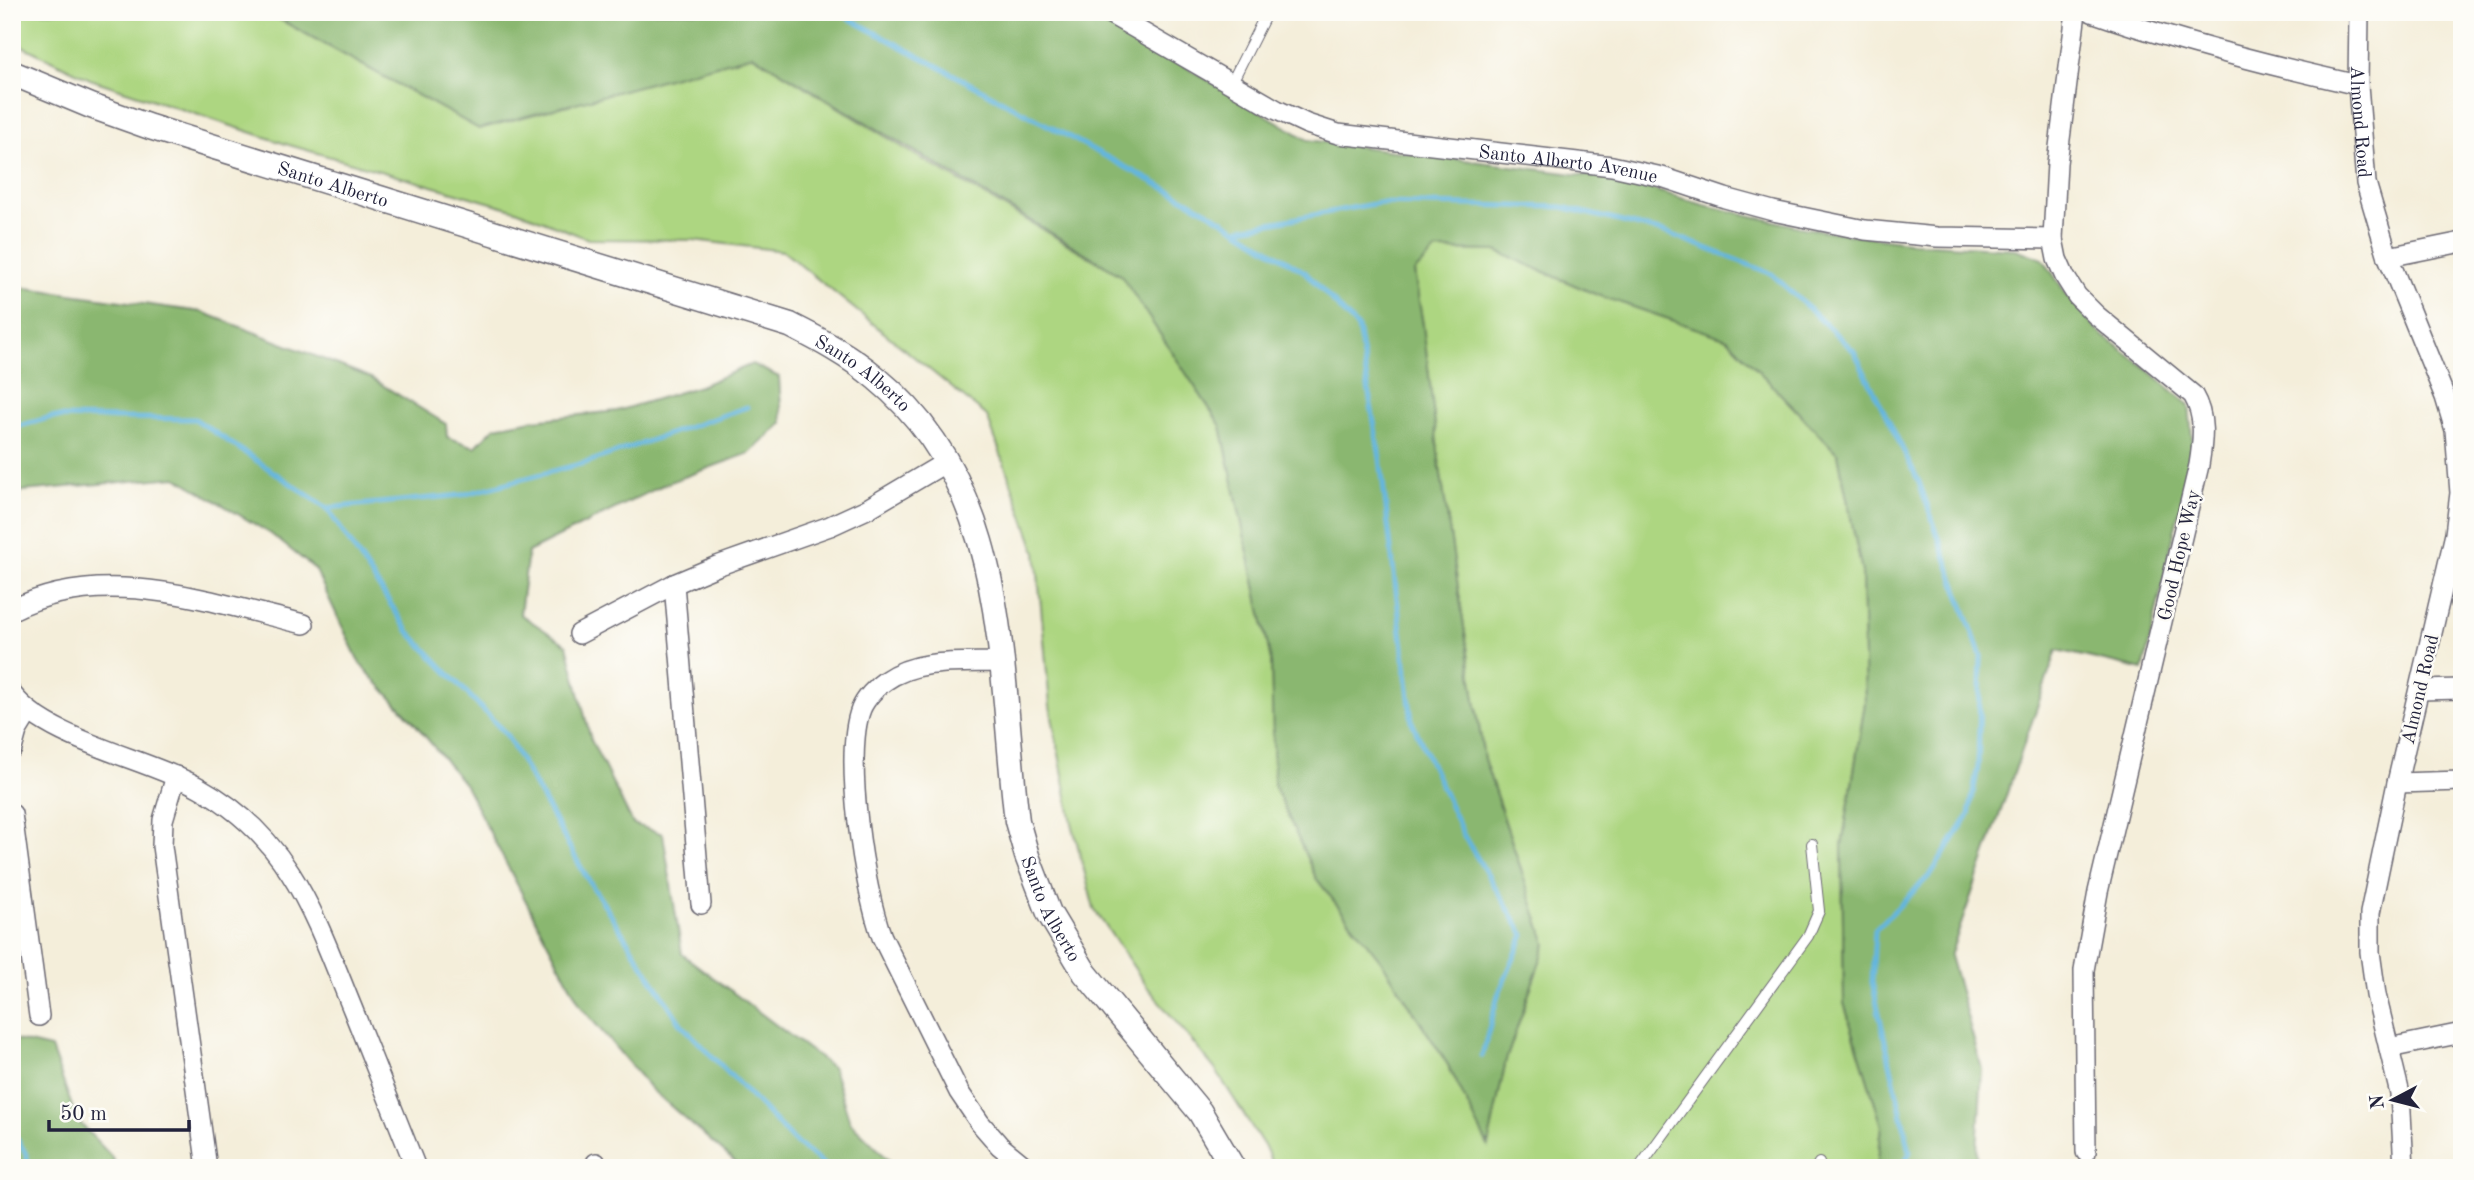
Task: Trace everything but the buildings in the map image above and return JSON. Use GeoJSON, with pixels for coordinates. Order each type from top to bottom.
{"type":"FeatureCollection","features":[{"type":"Feature","properties":{"kind":"street","name":"Santo Alberto Avenue"},"geometry":{"type":"LineString","coordinates":[[1107,12],[1231,84],[1307,124],[1338,134],[1612,166],[1662,177],[1773,211],[1865,230],[1937,237],[2053,239]]}},
{"type":"Feature","properties":{"kind":"street","name":"Good Hope Way"},"geometry":{"type":"LineString","coordinates":[[2076,12],[2057,163],[2053,239],[2057,259],[2077,296],[2113,331],[2193,395],[2203,431],[2197,477],[2086,952],[2086,1152]]}},
{"type":"Feature","properties":{"kind":"street"},"geometry":{"type":"LineString","coordinates":[[2092,12],[2156,34],[2272,66],[2358,85]]}},
{"type":"Feature","properties":{"kind":"street","name":"Almond Road"},"geometry":{"type":"LineString","coordinates":[[2359,12],[2358,85],[2366,183],[2388,257],[2445,397],[2455,430],[2459,458],[2460,493],[2455,534],[2397,783],[2370,913],[2370,952],[2376,995],[2400,1094],[2404,1168]]}},
{"type":"Feature","properties":{"kind":"street","name":"Santo Alberto"},"geometry":{"type":"LineString","coordinates":[[12,73],[150,127],[790,326],[826,343],[875,377],[903,402],[948,461],[978,531],[988,565],[993,590],[1017,821],[1049,913],[1084,973],[1200,1112],[1233,1168]]}},
{"type":"Feature","properties":{"kind":"street"},"geometry":{"type":"LineString","coordinates":[[2388,257],[2462,242]]}},
{"type":"Feature","properties":{"kind":"street"},"geometry":{"type":"LineString","coordinates":[[579,634],[674,584],[830,526],[867,509],[948,461]]}},
{"type":"Feature","properties":{"kind":"street"},"geometry":{"type":"LineString","coordinates":[[674,584],[701,904]]}},
{"type":"Feature","properties":{"kind":"street"},"geometry":{"type":"LineString","coordinates":[[12,610],[47,596],[72,590],[120,588],[173,593],[304,624]]}},
{"type":"Feature","properties":{"kind":"street"},"geometry":{"type":"LineString","coordinates":[[1000,662],[938,663],[906,670],[885,681],[861,709],[855,740],[855,785],[866,883],[882,937],[958,1092],[1000,1146],[1027,1168]]}},
{"type":"Feature","properties":{"kind":"street"},"geometry":{"type":"LineString","coordinates":[[2419,690],[2462,689]]}},
{"type":"Feature","properties":{"kind":"street"},"geometry":{"type":"LineString","coordinates":[[12,694],[28,713],[99,746],[202,788],[257,832],[284,861],[298,882],[316,920],[416,1168]]}},
{"type":"Feature","properties":{"kind":"street"},"geometry":{"type":"LineString","coordinates":[[12,749],[17,731],[28,713]]}},
{"type":"Feature","properties":{"kind":"street"},"geometry":{"type":"LineString","coordinates":[[176,776],[163,820],[162,846],[207,1168]]}},
{"type":"Feature","properties":{"kind":"street"},"geometry":{"type":"LineString","coordinates":[[2397,783],[2462,781]]}},
{"type":"Feature","properties":{"kind":"street"},"geometry":{"type":"LineString","coordinates":[[12,814],[39,1016]]}},
{"type":"Feature","properties":{"kind":"street"},"geometry":{"type":"LineString","coordinates":[[2389,1048],[2462,1033]]}},
{"type":"Feature","properties":{"kind":"lane"},"geometry":{"type":"LineString","coordinates":[[1231,84],[1267,12]]}},
{"type":"Feature","properties":{"kind":"lane"},"geometry":{"type":"LineString","coordinates":[[1639,1168],[1808,936],[1819,911],[1812,844]]}},
{"type":"Feature","properties":{"kind":"green space"},"geometry":{"type":"Polygon","coordinates":[[[12,12],[261,12],[279,19],[479,129],[753,55],[917,156],[1125,278],[1221,426],[1271,660],[1275,785],[1316,878],[1382,962],[1448,1065],[1488,1144],[1506,1060],[1546,944],[1484,759],[1440,468],[1414,272],[1436,250],[1496,251],[1595,294],[1728,339],[1838,454],[1862,572],[1865,703],[1842,846],[1844,1003],[1882,1126],[1877,1168],[1274,1168],[1266,1149],[1215,1069],[1148,988],[1094,909],[1072,823],[1050,706],[1036,552],[987,416],[783,251],[693,240],[588,239],[516,210],[289,145],[90,79],[12,41],[12,12]]]}},
{"type":"Feature","properties":{"kind":"green space"},"geometry":{"type":"Polygon","coordinates":[[[262,12],[1094,12],[1308,140],[1621,180],[1704,205],[1805,228],[1915,243],[2016,249],[2043,259],[2067,295],[2100,333],[2189,405],[2193,449],[2143,670],[2057,650],[1950,956],[1982,1069],[1976,1168],[1877,1168],[1882,1126],[1844,1003],[1842,846],[1865,703],[1862,572],[1838,454],[1728,339],[1595,294],[1496,251],[1436,250],[1414,272],[1440,468],[1484,759],[1546,944],[1506,1060],[1488,1146],[1448,1065],[1382,962],[1316,878],[1274,785],[1271,660],[1221,426],[1120,274],[753,55],[479,129],[262,12]]]}},
{"type":"Feature","properties":{"kind":"green space"},"geometry":{"type":"Polygon","coordinates":[[[12,286],[202,312],[369,377],[446,424],[447,437],[475,447],[495,427],[617,411],[700,386],[752,364],[779,377],[782,423],[750,453],[665,484],[528,552],[520,614],[567,645],[591,740],[633,824],[663,834],[682,954],[833,1068],[850,1122],[897,1168],[742,1168],[651,1089],[582,1008],[465,785],[412,720],[360,664],[315,569],[271,534],[176,477],[23,491],[12,499],[12,286]]]}},
{"type":"Feature","properties":{"kind":"green space"},"geometry":{"type":"Polygon","coordinates":[[[12,1039],[51,1048],[77,1120],[112,1157],[117,1168],[12,1168],[12,1039]]]}},
{"type":"Feature","properties":{"kind":"waterway"},"geometry":{"type":"LineString","coordinates":[[837,12],[1209,212],[1305,272],[1358,328],[1380,458],[1412,722],[1464,836],[1524,935],[1498,995],[1482,1056]]}},
{"type":"Feature","properties":{"kind":"waterway"},"geometry":{"type":"LineString","coordinates":[[1237,229],[1379,203],[1562,207],[1668,233],[1772,274],[1854,351],[1919,482],[1981,656],[1978,766],[1969,815],[1931,874],[1875,930],[1872,982],[1910,1152],[1902,1168]]}},
{"type":"Feature","properties":{"kind":"waterway"},"geometry":{"type":"LineString","coordinates":[[327,508],[462,495],[588,462],[747,407]]}},
{"type":"Feature","properties":{"kind":"waterway"},"geometry":{"type":"LineString","coordinates":[[12,428],[52,417],[195,419],[327,508],[409,632],[506,734],[587,878],[681,1024],[797,1144],[828,1168]]}},
{"type":"Feature","properties":{"kind":"waterway"},"geometry":{"type":"LineString","coordinates":[[12,1131],[26,1154],[30,1168]]}}]}
